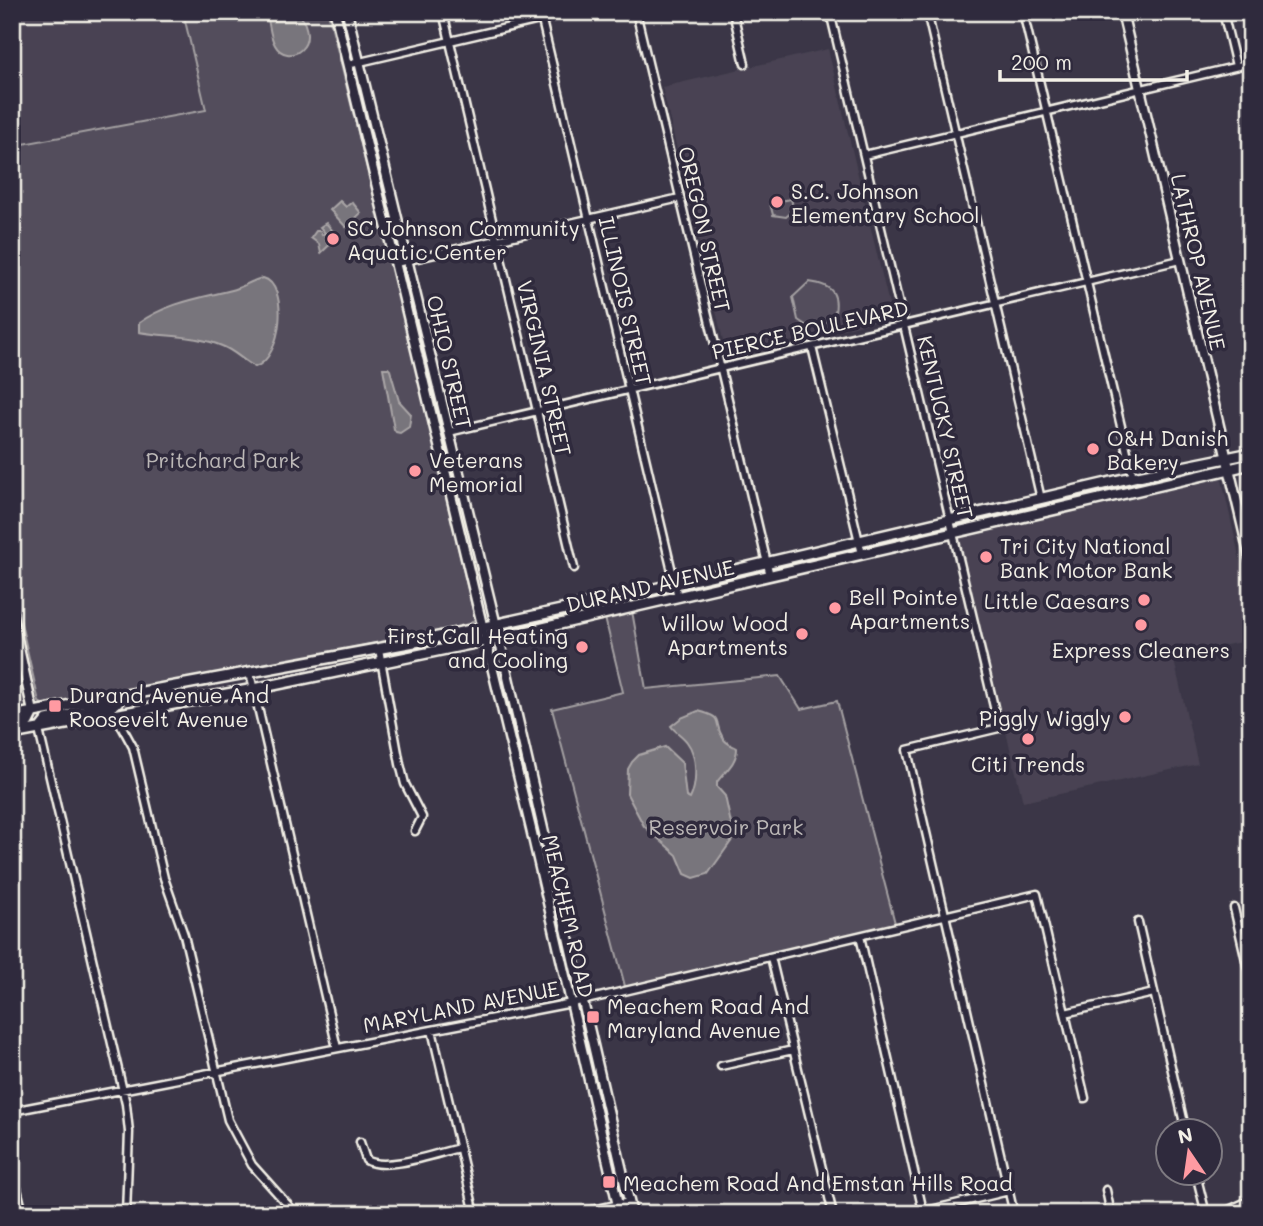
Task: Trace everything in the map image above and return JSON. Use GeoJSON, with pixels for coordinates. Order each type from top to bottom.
{"type":"FeatureCollection","features":[{"type":"Feature","properties":{"kind":"main road","name":"DURAND AVENUE"},"geometry":{"type":"LineString","coordinates":[[12,716],[379,649],[675,584],[1133,477],[1251,453]]}},
{"type":"Feature","properties":{"kind":"main road","name":"DURAND AVENUE"},"geometry":{"type":"LineString","coordinates":[[12,734],[254,689],[499,638],[1251,464]]}},
{"type":"Feature","properties":{"kind":"main road"},"geometry":{"type":"LineString","coordinates":[[1119,493],[1133,482],[1133,477]]}},
{"type":"Feature","properties":{"kind":"main road"},"geometry":{"type":"LineString","coordinates":[[39,730],[47,719],[113,706],[123,697]]}},
{"type":"Feature","properties":{"kind":"main road"},"geometry":{"type":"LineString","coordinates":[[12,727],[28,722],[33,712]]}},
{"type":"Feature","properties":{"kind":"street","name":"OHIO STREET"},"geometry":{"type":"LineString","coordinates":[[335,12],[482,626]]}},
{"type":"Feature","properties":{"kind":"street","name":"OHIO STREET"},"geometry":{"type":"LineString","coordinates":[[347,12],[499,638]]}},
{"type":"Feature","properties":{"kind":"street","name":"VIRGINIA STREET"},"geometry":{"type":"LineString","coordinates":[[443,12],[574,568]]}},
{"type":"Feature","properties":{"kind":"street"},"geometry":{"type":"LineString","coordinates":[[347,65],[450,42],[541,16],[574,12]]}},
{"type":"Feature","properties":{"kind":"street","name":"OREGON STREET"},"geometry":{"type":"LineString","coordinates":[[636,12],[769,576]]}},
{"type":"Feature","properties":{"kind":"street"},"geometry":{"type":"LineString","coordinates":[[733,12],[745,64]]}},
{"type":"Feature","properties":{"kind":"street","name":"KENTUCKY STREET"},"geometry":{"type":"LineString","coordinates":[[830,12],[999,728],[907,750],[945,916]]}},
{"type":"Feature","properties":{"kind":"street"},"geometry":{"type":"LineString","coordinates":[[927,12],[1041,499]]}},
{"type":"Feature","properties":{"kind":"street"},"geometry":{"type":"LineString","coordinates":[[1023,12],[1133,477]]}},
{"type":"Feature","properties":{"kind":"street","name":"LATHROP AVENUE"},"geometry":{"type":"LineString","coordinates":[[1122,12],[1251,562]]}},
{"type":"Feature","properties":{"kind":"street"},"geometry":{"type":"LineString","coordinates":[[1223,12],[1236,66]]}},
{"type":"Feature","properties":{"kind":"street","name":"ILLINOIS STREET"},"geometry":{"type":"LineString","coordinates":[[541,16],[678,597]]}},
{"type":"Feature","properties":{"kind":"street"},"geometry":{"type":"LineString","coordinates":[[864,155],[1251,63]]}},
{"type":"Feature","properties":{"kind":"street"},"geometry":{"type":"LineString","coordinates":[[396,263],[680,198]]}},
{"type":"Feature","properties":{"kind":"street","name":"PIERCE BOULEVARD"},"geometry":{"type":"LineString","coordinates":[[449,432],[1180,260]]}},
{"type":"Feature","properties":{"kind":"street"},"geometry":{"type":"LineString","coordinates":[[812,347],[862,554]]}},
{"type":"Feature","properties":{"kind":"street"},"geometry":{"type":"LineString","coordinates":[[12,616],[33,712]]}},
{"type":"Feature","properties":{"kind":"street","name":"MEACHEM ROAD"},"geometry":{"type":"LineString","coordinates":[[482,626],[619,1209]]}},
{"type":"Feature","properties":{"kind":"street","name":"MEACHEM ROAD"},"geometry":{"type":"LineString","coordinates":[[499,638],[632,1214]]}},
{"type":"Feature","properties":{"kind":"street"},"geometry":{"type":"LineString","coordinates":[[379,649],[387,705],[405,784],[422,817],[415,831]]}},
{"type":"Feature","properties":{"kind":"street"},"geometry":{"type":"LineString","coordinates":[[250,673],[337,1048]]}},
{"type":"Feature","properties":{"kind":"street"},"geometry":{"type":"LineString","coordinates":[[119,714],[121,725],[133,747],[164,878],[184,935],[228,1120],[243,1151],[263,1179],[296,1214]]}},
{"type":"Feature","properties":{"kind":"street"},"geometry":{"type":"LineString","coordinates":[[39,730],[123,1090],[129,1132],[126,1214]]}},
{"type":"Feature","properties":{"kind":"street"},"geometry":{"type":"LineString","coordinates":[[510,743],[523,739]]}},
{"type":"Feature","properties":{"kind":"street"},"geometry":{"type":"LineString","coordinates":[[531,830],[543,826]]}},
{"type":"Feature","properties":{"kind":"street","name":"MARYLAND AVENUE"},"geometry":{"type":"LineString","coordinates":[[12,1111],[582,1001],[1037,894],[1065,1013]]}},
{"type":"Feature","properties":{"kind":"street"},"geometry":{"type":"LineString","coordinates":[[1234,908],[1251,982]]}},
{"type":"Feature","properties":{"kind":"street"},"geometry":{"type":"LineString","coordinates":[[945,916],[1014,1214]]}},
{"type":"Feature","properties":{"kind":"street"},"geometry":{"type":"LineString","coordinates":[[553,923],[564,920]]}},
{"type":"Feature","properties":{"kind":"street"},"geometry":{"type":"LineString","coordinates":[[1138,922],[1183,1118]]}},
{"type":"Feature","properties":{"kind":"street"},"geometry":{"type":"LineString","coordinates":[[860,936],[923,1211]]}},
{"type":"Feature","properties":{"kind":"street"},"geometry":{"type":"LineString","coordinates":[[771,957],[833,1214]]}},
{"type":"Feature","properties":{"kind":"street"},"geometry":{"type":"LineString","coordinates":[[1085,1098],[1065,1013],[1154,993]]}},
{"type":"Feature","properties":{"kind":"street"},"geometry":{"type":"LineString","coordinates":[[432,1030],[475,1214]]}},
{"type":"Feature","properties":{"kind":"street"},"geometry":{"type":"LineString","coordinates":[[721,1066],[793,1049]]}},
{"type":"Feature","properties":{"kind":"street"},"geometry":{"type":"LineString","coordinates":[[596,1109],[607,1106]]}},
{"type":"Feature","properties":{"kind":"street"},"geometry":{"type":"LineString","coordinates":[[360,1142],[366,1160],[372,1164],[386,1165],[459,1148]]}},
{"type":"Feature","properties":{"kind":"street"},"geometry":{"type":"LineString","coordinates":[[12,1167],[23,1214]]}},
{"type":"Feature","properties":{"kind":"street"},"geometry":{"type":"LineString","coordinates":[[1200,1188],[1206,1214]]}},
{"type":"Feature","properties":{"kind":"street"},"geometry":{"type":"LineString","coordinates":[[1106,1190],[1111,1214]]}},
{"type":"Feature","properties":{"kind":"street"},"geometry":{"type":"LineString","coordinates":[[914,1214],[1009,1191]]}},
{"type":"Feature","properties":{"kind":"street"},"geometry":{"type":"LineString","coordinates":[[1223,1214],[1251,1201]]}},
{"type":"Feature","properties":{"kind":"street"},"geometry":{"type":"LineString","coordinates":[[574,1214],[619,1209],[629,1202]]}},
{"type":"Feature","properties":{"kind":"street"},"geometry":{"type":"LineString","coordinates":[[279,1214],[288,1205]]}},
{"type":"Feature","properties":{"kind":"shaded area"},"geometry":{"type":"Polygon","coordinates":[[[12,12],[183,12],[206,110],[12,146],[12,12]]]}},
{"type":"Feature","properties":{"kind":"shaded area"},"geometry":{"type":"Polygon","coordinates":[[[266,12],[298,12],[305,24],[307,35],[301,50],[287,54],[280,51],[273,41],[266,12]]]}},
{"type":"Feature","properties":{"kind":"shaded area","name":"S.C. Johnson Elementary School"},"geometry":{"type":"Polygon","coordinates":[[[828,49],[892,317],[727,357],[662,87],[828,49]]]}},
{"type":"Feature","properties":{"kind":"shaded area"},"geometry":{"type":"Polygon","coordinates":[[[340,201],[346,207],[352,202],[361,213],[346,227],[330,210],[340,201]]]}},
{"type":"Feature","properties":{"kind":"shaded area"},"geometry":{"type":"Polygon","coordinates":[[[326,223],[338,237],[321,253],[319,244],[311,238],[316,231],[320,231],[322,235],[325,233],[320,227],[326,223]]]}},
{"type":"Feature","properties":{"kind":"shaded area"},"geometry":{"type":"Polygon","coordinates":[[[263,278],[271,283],[277,293],[279,321],[272,350],[264,361],[255,367],[212,342],[139,332],[139,323],[160,311],[263,278]]]}},
{"type":"Feature","properties":{"kind":"shaded area"},"geometry":{"type":"Polygon","coordinates":[[[383,368],[390,370],[399,401],[411,414],[409,427],[400,433],[394,429],[383,368]]]}},
{"type":"Feature","properties":{"kind":"shaded area"},"geometry":{"type":"Polygon","coordinates":[[[1251,469],[1251,520],[1240,472],[1251,469]]]}},
{"type":"Feature","properties":{"kind":"shaded area"},"geometry":{"type":"Polygon","coordinates":[[[1221,476],[1251,609],[1251,640],[1173,656],[1198,764],[1023,802],[959,538],[963,534],[1221,476]]]}},
{"type":"Feature","properties":{"kind":"shaded area"},"geometry":{"type":"Polygon","coordinates":[[[12,648],[25,704],[22,711],[12,713],[12,648]]]}},
{"type":"Feature","properties":{"kind":"shaded area"},"geometry":{"type":"Polygon","coordinates":[[[698,711],[715,718],[724,740],[737,748],[733,762],[717,782],[717,787],[725,796],[732,840],[708,874],[694,878],[685,874],[677,855],[644,826],[627,794],[628,769],[632,762],[639,755],[665,747],[682,763],[686,797],[690,799],[695,779],[695,762],[687,742],[671,726],[681,718],[698,711]]]}},
{"type":"Feature","properties":{"kind":"green space","name":"Pritchard Park"},"geometry":{"type":"Polygon","coordinates":[[[183,12],[328,12],[475,619],[469,625],[47,707],[39,702],[12,584],[12,146],[206,110],[183,12]]]}},
{"type":"Feature","properties":{"kind":"green space"},"geometry":{"type":"Polygon","coordinates":[[[791,199],[794,210],[786,217],[773,215],[770,203],[791,199]]]}},
{"type":"Feature","properties":{"kind":"green space"},"geometry":{"type":"Polygon","coordinates":[[[809,282],[825,286],[833,293],[836,305],[833,321],[807,326],[798,320],[793,297],[809,282]]]}},
{"type":"Feature","properties":{"kind":"green space","name":"Reservoir Park"},"geometry":{"type":"Polygon","coordinates":[[[632,611],[646,689],[780,676],[801,709],[837,701],[896,927],[626,990],[552,709],[623,692],[605,618],[632,611]]]}},
{"type":"Feature","properties":{"kind":"place","name":"S.C. Johnson Elementary School"},"geometry":{"type":"Point","coordinates":[777,202]}},
{"type":"Feature","properties":{"kind":"place","name":"SC Johnson Community Aquatic Center"},"geometry":{"type":"Point","coordinates":[333,239]}},
{"type":"Feature","properties":{"kind":"place","name":"O&H Danish Bakery"},"geometry":{"type":"Point","coordinates":[1093,449]}},
{"type":"Feature","properties":{"kind":"place","name":"Veterans Memorial"},"geometry":{"type":"Point","coordinates":[415,471]}},
{"type":"Feature","properties":{"kind":"place","name":"Tri City National Bank Motor Bank"},"geometry":{"type":"Point","coordinates":[986,557]}},
{"type":"Feature","properties":{"kind":"place","name":"Little Caesars"},"geometry":{"type":"Point","coordinates":[1144,600]}},
{"type":"Feature","properties":{"kind":"place","name":"Bell Pointe Apartments"},"geometry":{"type":"Point","coordinates":[835,608]}},
{"type":"Feature","properties":{"kind":"place","name":"Express Cleaners"},"geometry":{"type":"Point","coordinates":[1141,625]}},
{"type":"Feature","properties":{"kind":"place","name":"Willow Wood Apartments"},"geometry":{"type":"Point","coordinates":[802,634]}},
{"type":"Feature","properties":{"kind":"place","name":"First Call Heating and Cooling"},"geometry":{"type":"Point","coordinates":[582,647]}},
{"type":"Feature","properties":{"kind":"place","name":"Durand Avenue And Roosevelt Avenue"},"geometry":{"type":"Point","coordinates":[55,706]}},
{"type":"Feature","properties":{"kind":"place","name":"Piggly Wiggly"},"geometry":{"type":"Point","coordinates":[1125,717]}},
{"type":"Feature","properties":{"kind":"place","name":"Citi Trends"},"geometry":{"type":"Point","coordinates":[1028,739]}},
{"type":"Feature","properties":{"kind":"place","name":"Meachem Road And Maryland Avenue"},"geometry":{"type":"Point","coordinates":[593,1017]}},
{"type":"Feature","properties":{"kind":"place","name":"Meachem Road And Emstan Hills Road"},"geometry":{"type":"Point","coordinates":[609,1182]}}]}
